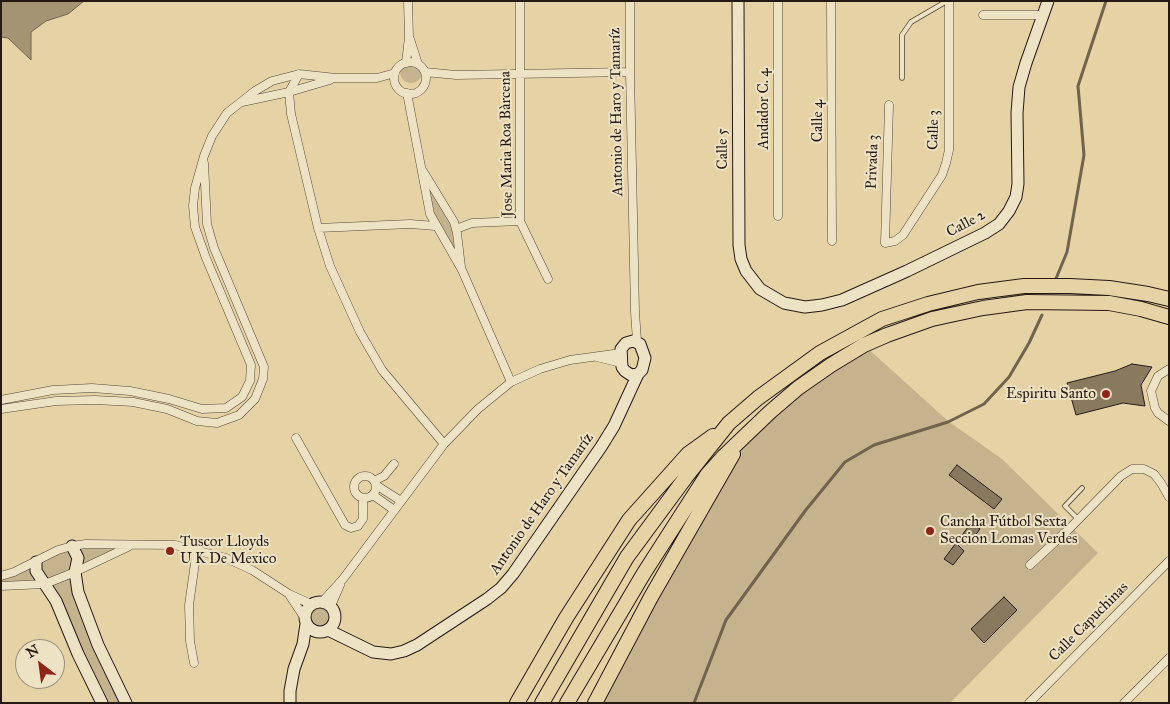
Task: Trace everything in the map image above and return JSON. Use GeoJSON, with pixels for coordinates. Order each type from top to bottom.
{"type":"FeatureCollection","features":[{"type":"Feature","properties":{"kind":"highway"},"geometry":{"type":"LineString","coordinates":[[517,703],[566,618],[629,520],[688,454],[730,424],[758,398],[820,354],[882,319],[928,304],[978,292],[1024,286],[1109,288],[1148,294],[1169,300]]}},
{"type":"Feature","properties":{"kind":"highway"},"geometry":{"type":"LineString","coordinates":[[567,703],[644,572],[707,475],[770,412],[798,388],[831,365],[864,345],[886,335],[932,319],[983,308],[1027,302],[1072,301],[1109,303],[1169,317]]}},
{"type":"Feature","properties":{"kind":"highway"},"geometry":{"type":"LineString","coordinates":[[542,703],[627,557],[686,477],[730,424]]}},
{"type":"Feature","properties":{"kind":"highway"},"geometry":{"type":"LineString","coordinates":[[595,703],[651,597],[743,438]]}},
{"type":"Feature","properties":{"kind":"street"},"geometry":{"type":"LineString","coordinates":[[406,63],[409,37],[408,1]]}},
{"type":"Feature","properties":{"kind":"street","name":"Jose Maria Roa Bàrcena"},"geometry":{"type":"LineString","coordinates":[[520,1],[520,220],[548,279]]}},
{"type":"Feature","properties":{"kind":"street","name":"Antonio de Haro y Tamaríz"},"geometry":{"type":"LineString","coordinates":[[630,1],[634,341]]}},
{"type":"Feature","properties":{"kind":"street","name":"Calle 5"},"geometry":{"type":"LineString","coordinates":[[738,1],[739,245],[741,259],[746,271],[760,290]]}},
{"type":"Feature","properties":{"kind":"street","name":"Andador C. 4"},"geometry":{"type":"LineString","coordinates":[[778,1],[778,216]]}},
{"type":"Feature","properties":{"kind":"street","name":"Calle 4"},"geometry":{"type":"LineString","coordinates":[[831,1],[832,241]]}},
{"type":"Feature","properties":{"kind":"street","name":"Calle 3"},"geometry":{"type":"LineString","coordinates":[[885,221],[885,243],[895,241],[903,236],[942,175],[946,163],[949,150],[948,1]]}},
{"type":"Feature","properties":{"kind":"street","name":"Calle 2"},"geometry":{"type":"LineString","coordinates":[[760,290],[784,303],[805,307],[836,302],[907,271],[985,233],[999,224],[1009,211],[1016,197],[1018,184],[1017,113],[1019,86],[1048,1]]}},
{"type":"Feature","properties":{"kind":"street"},"geometry":{"type":"LineString","coordinates":[[983,15],[1042,15]]}},
{"type":"Feature","properties":{"kind":"street"},"geometry":{"type":"LineString","coordinates":[[376,78],[396,84],[402,91],[411,93],[424,85],[425,76],[418,64],[409,37]]}},
{"type":"Feature","properties":{"kind":"street"},"geometry":{"type":"LineString","coordinates":[[1,400],[53,390],[92,388],[130,390],[169,398],[202,409],[226,408],[242,397],[250,381],[251,365],[195,227],[194,197],[204,156],[212,136],[226,113],[272,81],[299,74],[336,78],[376,78],[395,73],[401,65],[406,63],[418,64]]}},
{"type":"Feature","properties":{"kind":"street"},"geometry":{"type":"LineString","coordinates":[[425,76],[630,72]]}},
{"type":"Feature","properties":{"kind":"street"},"geometry":{"type":"LineString","coordinates":[[395,73],[396,84]]}},
{"type":"Feature","properties":{"kind":"street"},"geometry":{"type":"LineString","coordinates":[[299,74],[289,92],[290,114],[318,228],[330,266],[360,332],[382,370],[444,444]]}},
{"type":"Feature","properties":{"kind":"street"},"geometry":{"type":"LineString","coordinates":[[240,103],[289,92],[336,78]]}},
{"type":"Feature","properties":{"kind":"street"},"geometry":{"type":"LineString","coordinates":[[411,93],[419,165],[429,212],[435,226],[462,270],[511,382]]}},
{"type":"Feature","properties":{"kind":"street","name":"Privada 3"},"geometry":{"type":"LineString","coordinates":[[885,221],[889,105]]}},
{"type":"Feature","properties":{"kind":"street"},"geometry":{"type":"LineString","coordinates":[[1,409],[56,401],[95,400],[142,404],[166,409],[198,421],[217,423],[239,416],[255,400],[263,379],[264,367],[214,248],[208,224],[204,156]]}},
{"type":"Feature","properties":{"kind":"street"},"geometry":{"type":"LineString","coordinates":[[419,165],[457,231],[462,270]]}},
{"type":"Feature","properties":{"kind":"street"},"geometry":{"type":"LineString","coordinates":[[410,224],[429,212],[434,203],[442,203]]}},
{"type":"Feature","properties":{"kind":"street"},"geometry":{"type":"LineString","coordinates":[[450,216],[472,223],[520,220]]}},
{"type":"Feature","properties":{"kind":"street"},"geometry":{"type":"LineString","coordinates":[[442,238],[451,239],[457,231],[472,223]]}},
{"type":"Feature","properties":{"kind":"street"},"geometry":{"type":"LineString","coordinates":[[318,228],[410,224],[435,226]]}},
{"type":"Feature","properties":{"kind":"street"},"geometry":{"type":"LineString","coordinates":[[634,341],[643,348],[645,358],[642,370],[633,374],[622,367],[621,358],[623,346],[634,341]]}},
{"type":"Feature","properties":{"kind":"street"},"geometry":{"type":"LineString","coordinates":[[290,703],[294,669],[303,644],[306,610],[321,604],[343,579],[444,444],[478,409],[511,382],[540,369],[570,360],[593,356],[621,358]]}},
{"type":"Feature","properties":{"kind":"street"},"geometry":{"type":"LineString","coordinates":[[1169,369],[1158,376],[1151,390],[1155,408],[1158,413],[1169,421]]}},
{"type":"Feature","properties":{"kind":"street","name":"Antonio de Haro y Tamaríz"},"geometry":{"type":"LineString","coordinates":[[323,632],[352,641],[372,652],[391,654],[417,645],[488,599],[501,588],[518,566],[601,447],[614,426],[629,392],[633,374]]}},
{"type":"Feature","properties":{"kind":"street"},"geometry":{"type":"LineString","coordinates":[[296,438],[345,525],[351,528],[358,526],[363,519],[363,498]]}},
{"type":"Feature","properties":{"kind":"street"},"geometry":{"type":"LineString","coordinates":[[375,483],[394,464]]}},
{"type":"Feature","properties":{"kind":"street"},"geometry":{"type":"LineString","coordinates":[[1030,565],[1121,476],[1132,469],[1144,469],[1154,474],[1169,497]]}},
{"type":"Feature","properties":{"kind":"street"},"geometry":{"type":"LineString","coordinates":[[375,483],[376,490],[368,498],[363,498],[355,491],[356,481],[360,477],[365,476],[401,501]]}},
{"type":"Feature","properties":{"kind":"street"},"geometry":{"type":"LineString","coordinates":[[372,495],[394,510]]}},
{"type":"Feature","properties":{"kind":"street"},"geometry":{"type":"LineString","coordinates":[[1,576],[36,562],[58,550],[72,546],[86,544],[176,545],[226,558],[252,570],[289,594],[321,604],[334,611],[335,621],[323,632],[303,644]]}},
{"type":"Feature","properties":{"kind":"street"},"geometry":{"type":"LineString","coordinates":[[72,546],[78,558],[75,572],[78,592],[98,645],[126,703]]}},
{"type":"Feature","properties":{"kind":"street"},"geometry":{"type":"LineString","coordinates":[[1,586],[45,584],[133,546]]}},
{"type":"Feature","properties":{"kind":"street"},"geometry":{"type":"LineString","coordinates":[[194,662],[190,641],[189,605],[197,550]]}},
{"type":"Feature","properties":{"kind":"street","name":"Calle Capuchinas"},"geometry":{"type":"LineString","coordinates":[[1029,703],[1169,561]]}},
{"type":"Feature","properties":{"kind":"street"},"geometry":{"type":"LineString","coordinates":[[36,562],[36,571],[56,601],[78,654],[102,703]]}},
{"type":"Feature","properties":{"kind":"street"},"geometry":{"type":"LineString","coordinates":[[289,594],[310,630],[323,632]]}},
{"type":"Feature","properties":{"kind":"street","name":"Antonio de Haro y Tamaríz"},"geometry":{"type":"LineString","coordinates":[[335,621],[352,641]]}},
{"type":"Feature","properties":{"kind":"street"},"geometry":{"type":"LineString","coordinates":[[1124,703],[1169,658]]}},
{"type":"Feature","properties":{"kind":"lane"},"geometry":{"type":"LineString","coordinates":[[902,78],[902,35],[911,22],[948,1]]}},
{"type":"Feature","properties":{"kind":"lane"},"geometry":{"type":"LineString","coordinates":[[1078,519],[1065,506],[1082,488]]}},
{"type":"Feature","properties":{"kind":"shaded area"},"geometry":{"type":"Polygon","coordinates":[[[1,1],[84,1],[68,14],[46,21],[31,32],[31,60],[8,38],[1,37],[1,1]]]}},
{"type":"Feature","properties":{"kind":"shaded area"},"geometry":{"type":"Polygon","coordinates":[[[411,61],[419,64],[422,72],[419,80],[411,83],[403,80],[400,72],[403,64],[411,61]]]}},
{"type":"Feature","properties":{"kind":"shaded area"},"geometry":{"type":"Polygon","coordinates":[[[419,165],[450,216],[462,270],[435,226],[419,165]]]}},
{"type":"Feature","properties":{"kind":"shaded area"},"geometry":{"type":"Polygon","coordinates":[[[864,345],[948,421],[1002,459],[1098,553],[950,703],[595,703],[743,437],[864,345]]]}},
{"type":"Feature","properties":{"kind":"shaded area"},"geometry":{"type":"Polygon","coordinates":[[[72,546],[133,546],[75,573],[126,703],[102,703],[45,584],[1,586],[1,576],[72,546]]]}},
{"type":"Feature","properties":{"kind":"shaded area"},"geometry":{"type":"Polygon","coordinates":[[[320,602],[331,606],[335,617],[331,628],[320,632],[309,628],[305,617],[309,606],[320,602]]]}},
{"type":"Feature","properties":{"kind":"building","name":"Espiritu Santo"},"geometry":{"type":"Polygon","coordinates":[[[1132,364],[1152,367],[1141,385],[1145,406],[1123,403],[1076,415],[1067,383],[1115,371],[1132,364]]]}},
{"type":"Feature","properties":{"kind":"building"},"geometry":{"type":"Polygon","coordinates":[[[957,465],[1002,499],[994,509],[949,475],[957,465]]]}},
{"type":"Feature","properties":{"kind":"building"},"geometry":{"type":"Polygon","coordinates":[[[971,523],[980,529],[968,545],[960,538],[971,523]]]}},
{"type":"Feature","properties":{"kind":"building"},"geometry":{"type":"Polygon","coordinates":[[[956,543],[964,551],[953,565],[944,559],[956,543]]]}},
{"type":"Feature","properties":{"kind":"building"},"geometry":{"type":"Polygon","coordinates":[[[1004,597],[1017,610],[984,643],[971,629],[1004,597]]]}},
{"type":"Feature","properties":{"kind":"waterway"},"geometry":{"type":"LineString","coordinates":[[1055,281],[1067,252],[1084,155],[1078,86],[1106,1]]}},
{"type":"Feature","properties":{"kind":"waterway"},"geometry":{"type":"LineString","coordinates":[[694,703],[726,620],[805,511],[845,462],[874,445],[948,422],[984,404],[1009,377],[1029,343],[1042,315]]}},
{"type":"Feature","properties":{"kind":"place","name":"Espiritu Santo"},"geometry":{"type":"Point","coordinates":[1106,394]}},
{"type":"Feature","properties":{"kind":"place","name":"Cancha Fútbol Sexta Seccion Lomas Verdes"},"geometry":{"type":"Point","coordinates":[930,531]}},
{"type":"Feature","properties":{"kind":"place","name":"Tuscor Lloyds U K De Mexico"},"geometry":{"type":"Point","coordinates":[170,551]}}]}
